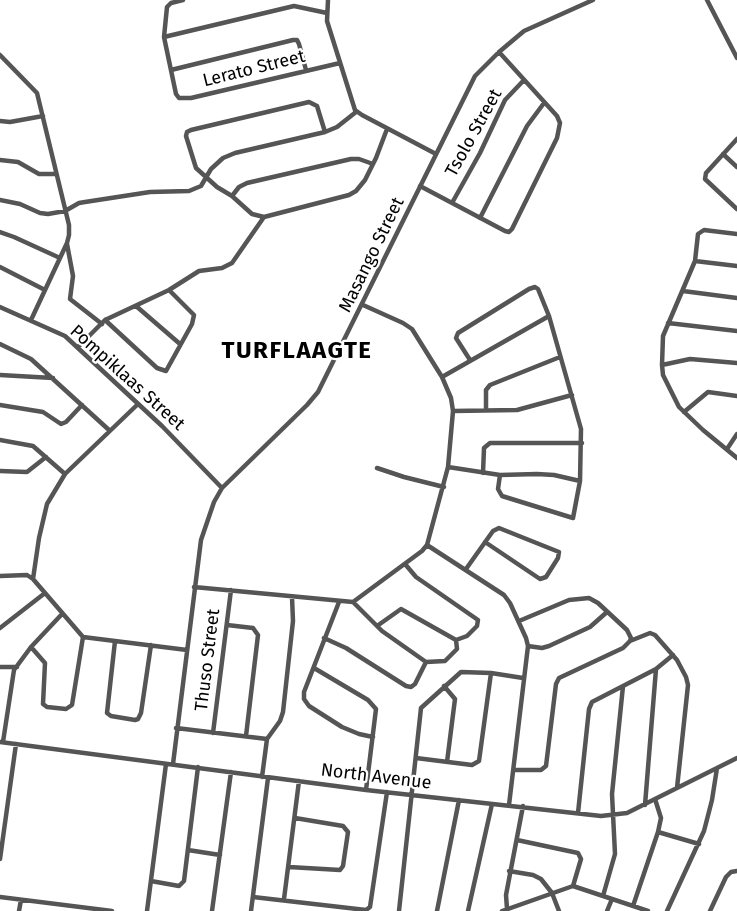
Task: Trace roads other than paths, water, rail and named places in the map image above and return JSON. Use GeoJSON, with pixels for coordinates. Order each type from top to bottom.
{"type":"FeatureCollection","features":[{"type":"Feature","properties":{"kind":"street"},"geometry":{"type":"LineString","coordinates":[[183,0],[173,2],[167,7],[164,37],[171,70],[293,40],[297,40],[299,44],[306,70]]}},
{"type":"Feature","properties":{"kind":"street"},"geometry":{"type":"LineString","coordinates":[[328,0],[327,21],[356,112],[436,154]]}},
{"type":"Feature","properties":{"kind":"street","name":"Masango Street"},"geometry":{"type":"LineString","coordinates":[[173,764],[194,587],[208,513],[222,488],[318,392],[472,82],[498,52],[531,27],[593,0]]}},
{"type":"Feature","properties":{"kind":"street"},"geometry":{"type":"LineString","coordinates":[[708,0],[737,58]]}},
{"type":"Feature","properties":{"kind":"street"},"geometry":{"type":"LineString","coordinates":[[164,37],[294,3],[327,13]]}},
{"type":"Feature","properties":{"kind":"street"},"geometry":{"type":"LineString","coordinates":[[420,186],[505,231],[509,232],[512,229],[559,131],[560,120],[498,52]]}},
{"type":"Feature","properties":{"kind":"street"},"geometry":{"type":"LineString","coordinates":[[0,55],[34,89],[39,100],[70,231],[67,243],[31,320]]}},
{"type":"Feature","properties":{"kind":"street","name":"Lerato Street"},"geometry":{"type":"LineString","coordinates":[[171,70],[176,94],[181,99],[340,63]]}},
{"type":"Feature","properties":{"kind":"street","name":"Tsolo Street"},"geometry":{"type":"LineString","coordinates":[[452,202],[480,153],[505,100],[524,80]]}},
{"type":"Feature","properties":{"kind":"street"},"geometry":{"type":"LineString","coordinates":[[325,132],[317,106],[309,102],[191,130],[186,136],[193,163],[207,178],[252,214],[264,218],[354,192],[365,180],[387,129]]}},
{"type":"Feature","properties":{"kind":"street"},"geometry":{"type":"LineString","coordinates":[[480,218],[527,126],[544,103]]}},
{"type":"Feature","properties":{"kind":"street"},"geometry":{"type":"LineString","coordinates":[[0,200],[20,204],[45,214],[65,211],[79,203],[150,192],[189,191],[201,186],[214,165],[230,155],[325,132],[337,127],[356,112]]}},
{"type":"Feature","properties":{"kind":"street"},"geometry":{"type":"LineString","coordinates":[[0,121],[10,122],[43,116]]}},
{"type":"Feature","properties":{"kind":"street"},"geometry":{"type":"LineString","coordinates":[[737,139],[706,173],[705,179],[737,209]]}},
{"type":"Feature","properties":{"kind":"street"},"geometry":{"type":"LineString","coordinates":[[723,154],[737,167]]}},
{"type":"Feature","properties":{"kind":"street"},"geometry":{"type":"LineString","coordinates":[[232,196],[239,187],[247,183],[351,159],[373,164]]}},
{"type":"Feature","properties":{"kind":"street"},"geometry":{"type":"LineString","coordinates":[[0,160],[18,162],[39,174],[56,174]]}},
{"type":"Feature","properties":{"kind":"street"},"geometry":{"type":"LineString","coordinates":[[78,347],[104,322],[169,290],[199,271],[222,268],[232,263],[264,218]]}},
{"type":"Feature","properties":{"kind":"street"},"geometry":{"type":"LineString","coordinates":[[737,234],[704,230],[698,234],[695,261],[663,336],[662,365],[663,375],[684,412],[737,458]]}},
{"type":"Feature","properties":{"kind":"street"},"geometry":{"type":"LineString","coordinates":[[0,232],[60,258]]}},
{"type":"Feature","properties":{"kind":"street"},"geometry":{"type":"LineString","coordinates":[[67,243],[72,268],[70,299],[104,322],[157,368],[163,370],[168,369],[192,324],[194,315],[169,290]]}},
{"type":"Feature","properties":{"kind":"street"},"geometry":{"type":"LineString","coordinates":[[695,261],[737,266]]}},
{"type":"Feature","properties":{"kind":"street"},"geometry":{"type":"LineString","coordinates":[[0,267],[45,290]]}},
{"type":"Feature","properties":{"kind":"street"},"geometry":{"type":"LineString","coordinates":[[470,360],[456,338],[458,333],[529,289],[535,287],[538,289],[549,316],[581,429],[580,481],[573,518],[506,499],[499,493],[500,475]]}},
{"type":"Feature","properties":{"kind":"street"},"geometry":{"type":"LineString","coordinates":[[683,291],[737,298]]}},
{"type":"Feature","properties":{"kind":"street"},"geometry":{"type":"LineString","coordinates":[[194,587],[353,602],[427,545],[448,467],[453,411],[451,398],[442,377],[412,329],[363,305]]}},
{"type":"Feature","properties":{"kind":"street"},"geometry":{"type":"LineString","coordinates":[[136,306],[180,344]]}},
{"type":"Feature","properties":{"kind":"street","name":"Pompiklaas Street"},"geometry":{"type":"LineString","coordinates":[[0,307],[65,336],[162,426],[222,488]]}},
{"type":"Feature","properties":{"kind":"street"},"geometry":{"type":"LineString","coordinates":[[442,377],[549,316]]}},
{"type":"Feature","properties":{"kind":"street"},"geometry":{"type":"LineString","coordinates":[[668,323],[737,331]]}},
{"type":"Feature","properties":{"kind":"street"},"geometry":{"type":"LineString","coordinates":[[0,344],[25,355],[109,430]]}},
{"type":"Feature","properties":{"kind":"street"},"geometry":{"type":"LineString","coordinates":[[486,410],[485,393],[490,385],[560,357]]}},
{"type":"Feature","properties":{"kind":"street"},"geometry":{"type":"LineString","coordinates":[[662,365],[690,359],[737,363]]}},
{"type":"Feature","properties":{"kind":"street"},"geometry":{"type":"LineString","coordinates":[[0,375],[53,378]]}},
{"type":"Feature","properties":{"kind":"street"},"geometry":{"type":"LineString","coordinates":[[684,412],[708,392],[737,396]]}},
{"type":"Feature","properties":{"kind":"street"},"geometry":{"type":"LineString","coordinates":[[453,411],[517,410],[572,395]]}},
{"type":"Feature","properties":{"kind":"street"},"geometry":{"type":"LineString","coordinates":[[33,579],[47,504],[65,474],[138,404]]}},
{"type":"Feature","properties":{"kind":"street"},"geometry":{"type":"LineString","coordinates":[[0,405],[43,412],[61,424],[66,422],[82,405]]}},
{"type":"Feature","properties":{"kind":"street"},"geometry":{"type":"LineString","coordinates":[[727,449],[737,434]]}},
{"type":"Feature","properties":{"kind":"street"},"geometry":{"type":"LineString","coordinates":[[0,440],[27,444],[65,474]]}},
{"type":"Feature","properties":{"kind":"street"},"geometry":{"type":"LineString","coordinates":[[483,473],[484,450],[490,443],[582,443]]}},
{"type":"Feature","properties":{"kind":"street"},"geometry":{"type":"LineString","coordinates":[[0,471],[27,472],[46,457]]}},
{"type":"Feature","properties":{"kind":"street"},"geometry":{"type":"LineString","coordinates":[[448,467],[500,475],[537,474],[580,481]]}},
{"type":"Feature","properties":{"kind":"street"},"geometry":{"type":"LineString","coordinates":[[377,468],[444,487]]}},
{"type":"Feature","properties":{"kind":"street"},"geometry":{"type":"LineString","coordinates":[[466,569],[493,531],[503,528],[559,552],[558,561],[546,577],[540,579],[485,543]]}},
{"type":"Feature","properties":{"kind":"street"},"geometry":{"type":"LineString","coordinates":[[427,545],[504,595],[519,621],[528,646],[509,805]]}},
{"type":"Feature","properties":{"kind":"street"},"geometry":{"type":"LineString","coordinates":[[377,626],[401,609],[456,640],[467,636],[477,626],[478,620],[416,577],[405,564]]}},
{"type":"Feature","properties":{"kind":"street"},"geometry":{"type":"LineString","coordinates":[[0,576],[27,575],[33,579],[83,637],[187,650]]}},
{"type":"Feature","properties":{"kind":"street","name":"Thuso Street"},"geometry":{"type":"LineString","coordinates":[[213,733],[231,590]]}},
{"type":"Feature","properties":{"kind":"street"},"geometry":{"type":"LineString","coordinates":[[0,628],[45,593]]}},
{"type":"Feature","properties":{"kind":"street"},"geometry":{"type":"LineString","coordinates":[[251,911],[267,739],[283,712],[293,621],[292,597]]}},
{"type":"Feature","properties":{"kind":"street"},"geometry":{"type":"LineString","coordinates":[[519,621],[577,598],[594,600],[630,634],[630,642]]}},
{"type":"Feature","properties":{"kind":"street"},"geometry":{"type":"LineString","coordinates":[[339,602],[303,696],[306,703],[350,731],[373,737]]}},
{"type":"Feature","properties":{"kind":"street"},"geometry":{"type":"LineString","coordinates":[[353,602],[390,638],[426,662],[445,661],[457,649],[456,640]]}},
{"type":"Feature","properties":{"kind":"street"},"geometry":{"type":"LineString","coordinates":[[528,646],[546,648],[590,627],[608,612]]}},
{"type":"Feature","properties":{"kind":"street"},"geometry":{"type":"LineString","coordinates":[[1,742],[12,675],[31,647],[62,614]]}},
{"type":"Feature","properties":{"kind":"street"},"geometry":{"type":"LineString","coordinates":[[226,625],[253,628],[258,635],[246,736]]}},
{"type":"Feature","properties":{"kind":"street"},"geometry":{"type":"LineString","coordinates":[[514,770],[540,770],[546,766],[556,684],[559,678],[623,648],[630,642],[653,633],[684,669],[688,685],[677,788]]}},
{"type":"Feature","properties":{"kind":"street"},"geometry":{"type":"LineString","coordinates":[[31,647],[45,663],[43,704],[47,707],[66,709],[72,705],[83,637]]}},
{"type":"Feature","properties":{"kind":"street"},"geometry":{"type":"LineString","coordinates":[[324,638],[346,648],[406,687],[415,684],[426,662]]}},
{"type":"Feature","properties":{"kind":"street"},"geometry":{"type":"LineString","coordinates":[[115,641],[107,713],[111,716],[135,720],[141,713],[151,645]]}},
{"type":"Feature","properties":{"kind":"street"},"geometry":{"type":"LineString","coordinates":[[578,813],[591,704],[595,699],[656,669],[672,655]]}},
{"type":"Feature","properties":{"kind":"street"},"geometry":{"type":"LineString","coordinates":[[0,667],[17,666]]}},
{"type":"Feature","properties":{"kind":"street"},"geometry":{"type":"LineString","coordinates":[[314,668],[375,706],[366,790]]}},
{"type":"Feature","properties":{"kind":"street"},"geometry":{"type":"LineString","coordinates":[[645,805],[656,669]]}},
{"type":"Feature","properties":{"kind":"street"},"geometry":{"type":"LineString","coordinates":[[399,911],[420,711],[461,672],[491,673],[523,678]]}},
{"type":"Feature","properties":{"kind":"street"},"geometry":{"type":"LineString","coordinates":[[416,758],[472,765],[479,761],[491,673]]}},
{"type":"Feature","properties":{"kind":"street"},"geometry":{"type":"LineString","coordinates":[[444,686],[454,699],[447,762]]}},
{"type":"Feature","properties":{"kind":"street"},"geometry":{"type":"LineString","coordinates":[[603,896],[615,854],[612,794],[623,686]]}},
{"type":"Feature","properties":{"kind":"street"},"geometry":{"type":"LineString","coordinates":[[176,728],[267,739]]}},
{"type":"Feature","properties":{"kind":"street","name":"North Avenue"},"geometry":{"type":"LineString","coordinates":[[1,742],[366,790],[613,816],[645,805],[737,758]]}},
{"type":"Feature","properties":{"kind":"street"},"geometry":{"type":"LineString","coordinates":[[0,859],[16,744]]}},
{"type":"Feature","properties":{"kind":"street"},"geometry":{"type":"LineString","coordinates":[[147,911],[166,764]]}},
{"type":"Feature","properties":{"kind":"street"},"geometry":{"type":"LineString","coordinates":[[151,881],[181,885],[184,880],[198,767]]}},
{"type":"Feature","properties":{"kind":"street"},"geometry":{"type":"LineString","coordinates":[[667,911],[699,844],[712,800],[717,768]]}},
{"type":"Feature","properties":{"kind":"street"},"geometry":{"type":"LineString","coordinates":[[212,911],[231,772]]}},
{"type":"Feature","properties":{"kind":"street"},"geometry":{"type":"LineString","coordinates":[[284,900],[299,781]]}},
{"type":"Feature","properties":{"kind":"street"},"geometry":{"type":"LineString","coordinates":[[253,897],[366,910],[370,907],[387,792]]}},
{"type":"Feature","properties":{"kind":"street"},"geometry":{"type":"LineString","coordinates":[[633,906],[658,832],[661,818],[656,799]]}},
{"type":"Feature","properties":{"kind":"street"},"geometry":{"type":"LineString","coordinates":[[437,911],[459,800]]}},
{"type":"Feature","properties":{"kind":"street"},"geometry":{"type":"LineString","coordinates":[[468,911],[492,804]]}},
{"type":"Feature","properties":{"kind":"street"},"geometry":{"type":"LineString","coordinates":[[523,806],[505,910],[573,886],[648,911]]}},
{"type":"Feature","properties":{"kind":"street"},"geometry":{"type":"LineString","coordinates":[[289,867],[340,870],[343,866],[348,832],[343,826],[295,818]]}},
{"type":"Feature","properties":{"kind":"street"},"geometry":{"type":"LineString","coordinates":[[658,832],[699,844]]}},
{"type":"Feature","properties":{"kind":"street"},"geometry":{"type":"LineString","coordinates":[[517,840],[578,853],[581,860],[573,886]]}},
{"type":"Feature","properties":{"kind":"street"},"geometry":{"type":"LineString","coordinates":[[188,850],[220,855]]}},
{"type":"Feature","properties":{"kind":"street"},"geometry":{"type":"LineString","coordinates":[[710,911],[726,877],[737,870]]}},
{"type":"Feature","properties":{"kind":"street"},"geometry":{"type":"LineString","coordinates":[[510,871],[537,876],[552,893],[560,911]]}},
{"type":"Feature","properties":{"kind":"street"},"geometry":{"type":"LineString","coordinates":[[0,897],[112,911]]}},
{"type":"Feature","properties":{"kind":"street"},"geometry":{"type":"LineString","coordinates":[[607,911],[612,899]]}},
{"type":"Feature","properties":{"kind":"street"},"geometry":{"type":"LineString","coordinates":[[18,911],[21,900]]}},
{"type":"Feature","properties":{"kind":"street"},"geometry":{"type":"LineString","coordinates":[[50,911],[51,903]]}},
{"type":"Feature","properties":{"kind":"district","name":"TURFLAAGTE"},"geometry":{"type":"Point","coordinates":[297,351]}}]}
